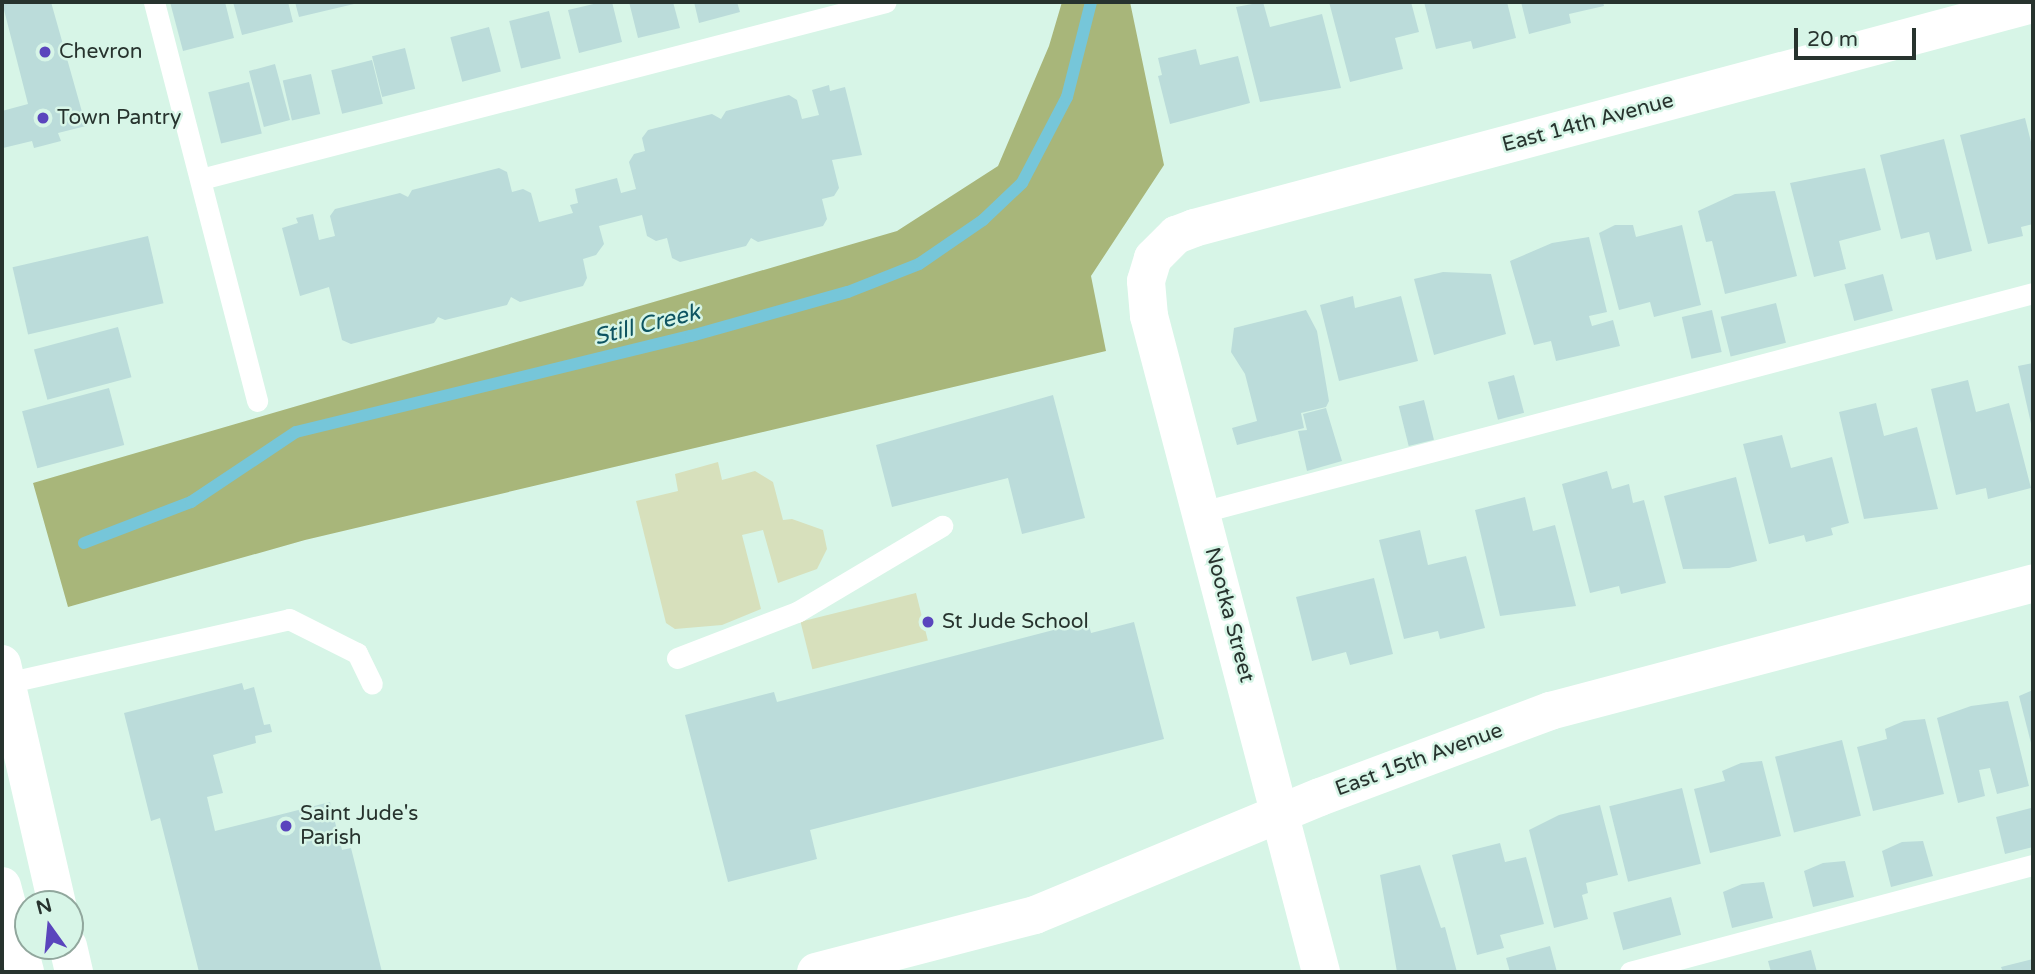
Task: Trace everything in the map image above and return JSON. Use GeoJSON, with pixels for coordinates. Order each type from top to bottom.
{"type":"FeatureCollection","features":[{"type":"Feature","properties":{"kind":"street","name":"East 14th Avenue"},"geometry":{"type":"LineString","coordinates":[[1153,258],[1176,235],[1194,228],[2033,4]]}},
{"type":"Feature","properties":{"kind":"street","name":"Nootka Street"},"geometry":{"type":"LineString","coordinates":[[1153,258],[1146,281],[1149,316],[1321,972]]}},
{"type":"Feature","properties":{"kind":"street","name":"East 15th Avenue"},"geometry":{"type":"LineString","coordinates":[[817,972],[1035,915],[1280,814],[1550,711],[2033,583]]}},
{"type":"Feature","properties":{"kind":"street"},"geometry":{"type":"LineString","coordinates":[[4,673],[54,890]]}},
{"type":"Feature","properties":{"kind":"street"},"geometry":{"type":"LineString","coordinates":[[2,886],[25,972]]}},
{"type":"Feature","properties":{"kind":"lane"},"geometry":{"type":"LineString","coordinates":[[154,2],[257,401]]}},
{"type":"Feature","properties":{"kind":"lane"},"geometry":{"type":"LineString","coordinates":[[201,179],[886,2]]}},
{"type":"Feature","properties":{"kind":"lane"},"geometry":{"type":"LineString","coordinates":[[1202,512],[2033,293]]}},
{"type":"Feature","properties":{"kind":"lane"},"geometry":{"type":"LineString","coordinates":[[677,658],[797,611],[942,526]]}},
{"type":"Feature","properties":{"kind":"lane"},"geometry":{"type":"LineString","coordinates":[[4,673],[289,619],[357,653],[372,684]]}},
{"type":"Feature","properties":{"kind":"lane"},"geometry":{"type":"LineString","coordinates":[[1630,972],[2033,865]]}},
{"type":"Feature","properties":{"kind":"green space"},"geometry":{"type":"Polygon","coordinates":[[[1062,2],[1130,2],[1164,165],[1091,276],[1106,351],[305,540],[68,607],[33,483],[897,231],[998,166],[1049,46],[1062,2]]]}},
{"type":"Feature","properties":{"kind":"green space"},"geometry":{"type":"Polygon","coordinates":[[[718,462],[722,480],[755,471],[773,482],[783,520],[792,519],[823,530],[827,549],[817,569],[778,583],[763,530],[742,535],[761,609],[722,625],[675,629],[666,623],[636,501],[678,491],[675,474],[718,462]]]}},
{"type":"Feature","properties":{"kind":"green space"},"geometry":{"type":"Polygon","coordinates":[[[916,593],[928,641],[812,669],[801,622],[916,593]]]}},
{"type":"Feature","properties":{"kind":"building"},"geometry":{"type":"Polygon","coordinates":[[[2,2],[51,2],[86,126],[58,133],[61,141],[34,148],[32,141],[3,148],[2,111],[28,104],[2,2]]]}},
{"type":"Feature","properties":{"kind":"building"},"geometry":{"type":"Polygon","coordinates":[[[170,2],[225,2],[234,38],[183,51],[170,2]]]}},
{"type":"Feature","properties":{"kind":"building"},"geometry":{"type":"Polygon","coordinates":[[[233,2],[288,2],[293,22],[242,35],[233,2]]]}},
{"type":"Feature","properties":{"kind":"building"},"geometry":{"type":"Polygon","coordinates":[[[295,2],[353,2],[354,4],[299,17],[295,2]]]}},
{"type":"Feature","properties":{"kind":"building"},"geometry":{"type":"Polygon","coordinates":[[[612,2],[622,42],[579,53],[568,10],[612,2]]]}},
{"type":"Feature","properties":{"kind":"building"},"geometry":{"type":"Polygon","coordinates":[[[629,2],[673,2],[680,28],[638,38],[629,2]]]}},
{"type":"Feature","properties":{"kind":"building"},"geometry":{"type":"Polygon","coordinates":[[[694,2],[737,2],[740,12],[699,23],[694,2]]]}},
{"type":"Feature","properties":{"kind":"building"},"geometry":{"type":"Polygon","coordinates":[[[1263,2],[1270,27],[1322,14],[1341,88],[1260,102],[1236,7],[1263,2]]]}},
{"type":"Feature","properties":{"kind":"building"},"geometry":{"type":"Polygon","coordinates":[[[1329,2],[1411,2],[1419,32],[1395,38],[1403,69],[1350,82],[1329,2]]]}},
{"type":"Feature","properties":{"kind":"building"},"geometry":{"type":"Polygon","coordinates":[[[1424,2],[1507,2],[1516,38],[1473,49],[1471,41],[1436,49],[1424,2]]]}},
{"type":"Feature","properties":{"kind":"building"},"geometry":{"type":"Polygon","coordinates":[[[1521,2],[1603,2],[1604,6],[1569,14],[1571,23],[1529,34],[1521,2]]]}},
{"type":"Feature","properties":{"kind":"building"},"geometry":{"type":"Polygon","coordinates":[[[549,11],[561,59],[521,68],[509,21],[549,11]]]}},
{"type":"Feature","properties":{"kind":"building"},"geometry":{"type":"Polygon","coordinates":[[[489,27],[501,71],[462,82],[450,37],[489,27]]]}},
{"type":"Feature","properties":{"kind":"building"},"geometry":{"type":"Polygon","coordinates":[[[405,48],[415,89],[382,97],[372,56],[405,48]]]}},
{"type":"Feature","properties":{"kind":"building"},"geometry":{"type":"Polygon","coordinates":[[[1196,49],[1200,65],[1238,56],[1250,103],[1170,124],[1158,76],[1162,75],[1158,58],[1196,49]]]}},
{"type":"Feature","properties":{"kind":"building"},"geometry":{"type":"Polygon","coordinates":[[[372,60],[383,104],[342,114],[331,70],[372,60]]]}},
{"type":"Feature","properties":{"kind":"building"},"geometry":{"type":"Polygon","coordinates":[[[275,64],[290,120],[264,127],[249,71],[275,64]]]}},
{"type":"Feature","properties":{"kind":"building"},"geometry":{"type":"Polygon","coordinates":[[[311,74],[320,114],[292,120],[283,81],[311,74]]]}},
{"type":"Feature","properties":{"kind":"building"},"geometry":{"type":"Polygon","coordinates":[[[249,82],[262,133],[221,144],[208,92],[249,82]]]}},
{"type":"Feature","properties":{"kind":"building"},"geometry":{"type":"Polygon","coordinates":[[[829,85],[830,91],[845,87],[862,155],[832,160],[839,188],[834,196],[822,199],[827,219],[823,226],[758,242],[751,238],[746,246],[680,262],[672,258],[667,238],[656,241],[647,236],[642,215],[599,226],[604,244],[596,255],[583,259],[587,278],[583,286],[520,302],[511,297],[507,305],[445,320],[438,317],[434,323],[351,344],[342,340],[329,287],[300,296],[282,228],[298,223],[296,218],[313,214],[319,240],[335,236],[330,216],[335,209],[400,193],[408,197],[412,190],[499,168],[507,172],[512,192],[523,189],[531,193],[539,222],[573,213],[570,205],[578,203],[575,189],[617,178],[621,193],[636,189],[629,162],[634,154],[645,151],[642,138],[648,130],[712,114],[721,119],[726,111],[789,95],[797,100],[802,119],[819,115],[812,90],[829,85]]]}},
{"type":"Feature","properties":{"kind":"building"},"geometry":{"type":"Polygon","coordinates":[[[2025,118],[2033,150],[2033,224],[2021,227],[2023,236],[1988,244],[1960,135],[2025,118]]]}},
{"type":"Feature","properties":{"kind":"building"},"geometry":{"type":"Polygon","coordinates":[[[1944,139],[1972,251],[1936,260],[1929,232],[1901,239],[1880,155],[1944,139]]]}},
{"type":"Feature","properties":{"kind":"building"},"geometry":{"type":"Polygon","coordinates":[[[1865,168],[1881,230],[1839,241],[1846,269],[1814,277],[1790,183],[1865,168]]]}},
{"type":"Feature","properties":{"kind":"building"},"geometry":{"type":"Polygon","coordinates":[[[1775,191],[1797,276],[1725,294],[1712,241],[1706,242],[1698,211],[1735,194],[1775,191]]]}},
{"type":"Feature","properties":{"kind":"building"},"geometry":{"type":"Polygon","coordinates":[[[1615,225],[1633,225],[1636,237],[1682,225],[1701,305],[1654,317],[1650,302],[1619,310],[1599,233],[1615,225]]]}},
{"type":"Feature","properties":{"kind":"building"},"geometry":{"type":"Polygon","coordinates":[[[148,236],[164,303],[28,334],[13,267],[148,236]]]}},
{"type":"Feature","properties":{"kind":"building"},"geometry":{"type":"Polygon","coordinates":[[[1589,237],[1607,312],[1589,316],[1592,326],[1613,320],[1620,346],[1556,361],[1551,341],[1534,345],[1510,261],[1552,243],[1589,237]]]}},
{"type":"Feature","properties":{"kind":"building"},"geometry":{"type":"Polygon","coordinates":[[[1443,272],[1491,274],[1506,334],[1434,355],[1414,279],[1443,272]]]}},
{"type":"Feature","properties":{"kind":"building"},"geometry":{"type":"Polygon","coordinates":[[[1883,274],[1893,311],[1854,321],[1844,284],[1883,274]]]}},
{"type":"Feature","properties":{"kind":"building"},"geometry":{"type":"Polygon","coordinates":[[[1353,296],[1355,308],[1401,296],[1418,361],[1339,381],[1320,305],[1353,296]]]}},
{"type":"Feature","properties":{"kind":"building"},"geometry":{"type":"Polygon","coordinates":[[[1776,303],[1786,343],[1731,357],[1721,317],[1776,303]]]}},
{"type":"Feature","properties":{"kind":"building"},"geometry":{"type":"Polygon","coordinates":[[[1306,310],[1317,331],[1329,401],[1326,407],[1301,413],[1304,428],[1237,445],[1232,428],[1257,421],[1245,374],[1231,352],[1234,328],[1306,310]]]}},
{"type":"Feature","properties":{"kind":"building"},"geometry":{"type":"Polygon","coordinates":[[[1712,310],[1722,352],[1691,359],[1682,317],[1712,310]]]}},
{"type":"Feature","properties":{"kind":"building"},"geometry":{"type":"Polygon","coordinates":[[[118,327],[131,377],[47,400],[34,350],[118,327]]]}},
{"type":"Feature","properties":{"kind":"building"},"geometry":{"type":"Polygon","coordinates":[[[2033,363],[2033,428],[2032,428],[2018,366],[2033,363]]]}},
{"type":"Feature","properties":{"kind":"building"},"geometry":{"type":"Polygon","coordinates":[[[1514,375],[1524,413],[1498,420],[1488,382],[1514,375]]]}},
{"type":"Feature","properties":{"kind":"building"},"geometry":{"type":"Polygon","coordinates":[[[1968,380],[1976,412],[2009,403],[2031,488],[1988,499],[1986,488],[1956,495],[1931,389],[1968,380]]]}},
{"type":"Feature","properties":{"kind":"building"},"geometry":{"type":"Polygon","coordinates":[[[109,388],[124,445],[37,468],[22,411],[109,388]]]}},
{"type":"Feature","properties":{"kind":"building"},"geometry":{"type":"Polygon","coordinates":[[[1053,395],[1085,518],[1022,534],[1008,478],[892,507],[876,445],[1053,395]]]}},
{"type":"Feature","properties":{"kind":"building"},"geometry":{"type":"Polygon","coordinates":[[[1424,400],[1434,440],[1409,446],[1399,406],[1424,400]]]}},
{"type":"Feature","properties":{"kind":"building"},"geometry":{"type":"Polygon","coordinates":[[[1876,403],[1884,436],[1917,427],[1938,509],[1864,519],[1839,412],[1876,403]]]}},
{"type":"Feature","properties":{"kind":"building"},"geometry":{"type":"Polygon","coordinates":[[[1326,408],[1342,461],[1307,471],[1298,431],[1307,430],[1303,414],[1326,408]]]}},
{"type":"Feature","properties":{"kind":"building"},"geometry":{"type":"Polygon","coordinates":[[[1782,435],[1791,468],[1832,457],[1849,523],[1831,528],[1833,535],[1806,542],[1804,535],[1769,544],[1743,444],[1782,435]]]}},
{"type":"Feature","properties":{"kind":"building"},"geometry":{"type":"Polygon","coordinates":[[[1607,471],[1612,489],[1629,484],[1633,503],[1644,500],[1666,583],[1621,594],[1619,586],[1590,593],[1562,484],[1607,471]]]}},
{"type":"Feature","properties":{"kind":"building"},"geometry":{"type":"Polygon","coordinates":[[[1736,477],[1757,561],[1729,568],[1683,569],[1664,496],[1736,477]]]}},
{"type":"Feature","properties":{"kind":"building"},"geometry":{"type":"Polygon","coordinates":[[[1525,497],[1533,531],[1555,525],[1576,606],[1500,616],[1475,510],[1525,497]]]}},
{"type":"Feature","properties":{"kind":"building"},"geometry":{"type":"Polygon","coordinates":[[[1420,530],[1428,565],[1466,556],[1485,628],[1440,639],[1438,631],[1404,639],[1379,540],[1420,530]]]}},
{"type":"Feature","properties":{"kind":"building"},"geometry":{"type":"Polygon","coordinates":[[[1374,578],[1393,654],[1350,665],[1346,652],[1312,661],[1296,597],[1374,578]]]}},
{"type":"Feature","properties":{"kind":"building"},"geometry":{"type":"Polygon","coordinates":[[[1088,621],[1091,633],[1134,622],[1164,739],[810,830],[817,859],[728,882],[685,715],[774,692],[777,702],[1088,621]]]}},
{"type":"Feature","properties":{"kind":"building","name":"Saint Jude's Parish"},"geometry":{"type":"Polygon","coordinates":[[[242,683],[244,690],[254,687],[264,725],[270,724],[272,732],[255,736],[256,743],[213,755],[223,793],[207,797],[215,831],[330,802],[342,850],[351,848],[382,972],[199,972],[160,818],[151,821],[124,713],[242,683]]]}},
{"type":"Feature","properties":{"kind":"building"},"geometry":{"type":"Polygon","coordinates":[[[2033,690],[2033,747],[2032,747],[2019,696],[2033,690]]]}},
{"type":"Feature","properties":{"kind":"building"},"geometry":{"type":"Polygon","coordinates":[[[2008,701],[2029,786],[1997,794],[1990,768],[1979,770],[1985,796],[1958,803],[1937,718],[1971,706],[2008,701]]]}},
{"type":"Feature","properties":{"kind":"building"},"geometry":{"type":"Polygon","coordinates":[[[1925,719],[1944,794],[1873,811],[1857,747],[1887,739],[1885,729],[1904,721],[1925,719]]]}},
{"type":"Feature","properties":{"kind":"building"},"geometry":{"type":"Polygon","coordinates":[[[1842,740],[1861,816],[1794,832],[1775,757],[1842,740]]]}},
{"type":"Feature","properties":{"kind":"building"},"geometry":{"type":"Polygon","coordinates":[[[1762,761],[1781,836],[1710,853],[1694,789],[1725,781],[1722,771],[1741,763],[1762,761]]]}},
{"type":"Feature","properties":{"kind":"building"},"geometry":{"type":"Polygon","coordinates":[[[1682,788],[1701,864],[1628,882],[1609,806],[1682,788]]]}},
{"type":"Feature","properties":{"kind":"building"},"geometry":{"type":"Polygon","coordinates":[[[1600,805],[1618,875],[1586,883],[1588,893],[1582,895],[1588,919],[1554,928],[1529,830],[1559,815],[1600,805]]]}},
{"type":"Feature","properties":{"kind":"building"},"geometry":{"type":"Polygon","coordinates":[[[2031,808],[2033,847],[2005,854],[1996,817],[2031,808]]]}},
{"type":"Feature","properties":{"kind":"building"},"geometry":{"type":"Polygon","coordinates":[[[1923,841],[1933,876],[1891,887],[1882,851],[1902,842],[1923,841]]]}},
{"type":"Feature","properties":{"kind":"building"},"geometry":{"type":"Polygon","coordinates":[[[1500,843],[1505,862],[1526,857],[1544,924],[1500,935],[1504,948],[1477,955],[1452,855],[1500,843]]]}},
{"type":"Feature","properties":{"kind":"building"},"geometry":{"type":"Polygon","coordinates":[[[1845,861],[1854,897],[1813,907],[1804,871],[1823,863],[1845,861]]]}},
{"type":"Feature","properties":{"kind":"building"},"geometry":{"type":"Polygon","coordinates":[[[1420,865],[1441,928],[1445,927],[1457,972],[1397,972],[1380,875],[1420,865]]]}},
{"type":"Feature","properties":{"kind":"building"},"geometry":{"type":"Polygon","coordinates":[[[1764,882],[1773,918],[1732,928],[1723,892],[1742,884],[1764,882]]]}},
{"type":"Feature","properties":{"kind":"building"},"geometry":{"type":"Polygon","coordinates":[[[1671,897],[1681,935],[1623,950],[1613,913],[1671,897]]]}},
{"type":"Feature","properties":{"kind":"building"},"geometry":{"type":"Polygon","coordinates":[[[1550,946],[1557,972],[1510,972],[1506,958],[1550,946]]]}},
{"type":"Feature","properties":{"kind":"building"},"geometry":{"type":"Polygon","coordinates":[[[1811,950],[1817,972],[1771,972],[1768,961],[1811,950]]]}},
{"type":"Feature","properties":{"kind":"building"},"geometry":{"type":"Polygon","coordinates":[[[2033,959],[2033,972],[2003,972],[2001,967],[2033,959]]]}},
{"type":"Feature","properties":{"kind":"waterway","name":"Still Creek"},"geometry":{"type":"LineString","coordinates":[[84,543],[191,502],[296,432],[691,336],[848,292],[919,264],[983,220],[1022,183],[1067,97],[1091,2]]}},
{"type":"Feature","properties":{"kind":"place","name":"Chevron"},"geometry":{"type":"Point","coordinates":[45,52]}},
{"type":"Feature","properties":{"kind":"place","name":"Town Pantry"},"geometry":{"type":"Point","coordinates":[43,118]}},
{"type":"Feature","properties":{"kind":"place","name":"St Jude School"},"geometry":{"type":"Point","coordinates":[928,622]}},
{"type":"Feature","properties":{"kind":"place","name":"Saint Jude's Parish"},"geometry":{"type":"Point","coordinates":[286,826]}}]}
